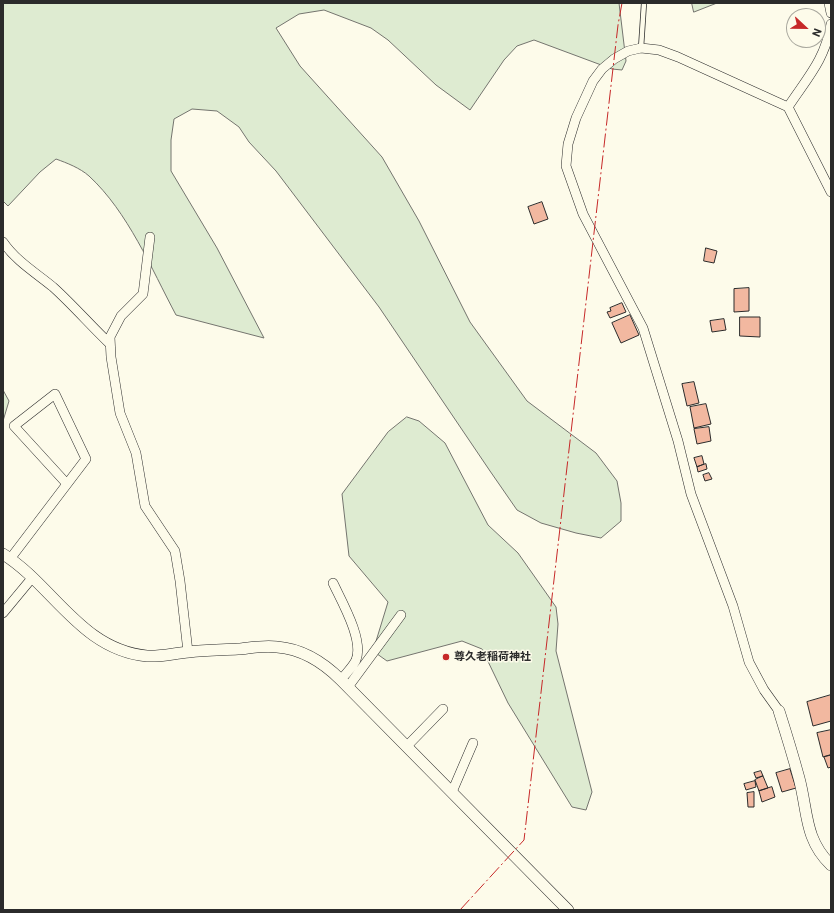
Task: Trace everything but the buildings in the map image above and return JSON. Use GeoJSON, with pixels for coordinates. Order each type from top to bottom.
{"type":"FeatureCollection","features":[{"type":"Feature","properties":{"kind":"street"},"geometry":{"type":"LineString","coordinates":[[830,3],[831,13]]}},
{"type":"Feature","properties":{"kind":"street"},"geometry":{"type":"LineString","coordinates":[[788,107],[818,64],[828,42],[831,24]]}},
{"type":"Feature","properties":{"kind":"street"},"geometry":{"type":"LineString","coordinates":[[831,192],[788,107],[678,57],[659,50],[641,48],[628,51],[614,59],[593,81],[576,118],[568,144],[566,166],[582,214],[643,328],[678,442],[691,494],[733,606],[749,662],[764,690],[779,711],[800,780],[808,828],[824,859],[831,865]]}},
{"type":"Feature","properties":{"kind":"street"},"geometry":{"type":"LineString","coordinates":[[150,237],[144,294],[121,316],[110,337],[111,357],[120,413],[136,453],[145,506],[175,551],[188,652]]}},
{"type":"Feature","properties":{"kind":"street"},"geometry":{"type":"LineString","coordinates":[[3,242],[8,250],[54,288],[110,344]]}},
{"type":"Feature","properties":{"kind":"street"},"geometry":{"type":"LineString","coordinates":[[67,484],[14,426],[55,394],[86,459],[67,484],[7,556],[32,578],[68,614],[105,643],[147,656],[277,646],[305,654],[319,661],[344,683],[568,910]]}},
{"type":"Feature","properties":{"kind":"street"},"geometry":{"type":"LineString","coordinates":[[3,613],[32,578]]}},
{"type":"Feature","properties":{"kind":"street"},"geometry":{"type":"LineString","coordinates":[[333,583],[357,637],[358,650],[356,661],[344,683]]}},
{"type":"Feature","properties":{"kind":"street"},"geometry":{"type":"LineString","coordinates":[[344,683],[401,615]]}},
{"type":"Feature","properties":{"kind":"street"},"geometry":{"type":"LineString","coordinates":[[407,746],[443,709]]}},
{"type":"Feature","properties":{"kind":"street"},"geometry":{"type":"LineString","coordinates":[[452,792],[473,743]]}},
{"type":"Feature","properties":{"kind":"lane"},"geometry":{"type":"LineString","coordinates":[[641,48],[644,3]]}},
{"type":"Feature","properties":{"kind":"green space"},"geometry":{"type":"Polygon","coordinates":[[[3,3],[619,3],[626,61],[622,70],[612,69],[534,40],[517,46],[504,60],[470,110],[436,85],[388,40],[371,28],[324,10],[299,14],[276,28],[300,66],[382,157],[419,221],[470,322],[527,401],[596,453],[617,481],[621,503],[621,521],[601,538],[576,533],[541,523],[517,510],[379,307],[276,171],[249,142],[239,127],[217,111],[192,109],[174,119],[171,140],[171,171],[217,248],[264,338],[176,315],[138,241],[116,206],[89,176],[78,168],[56,159],[40,172],[8,206],[3,201],[3,3]]]}},
{"type":"Feature","properties":{"kind":"green space"},"geometry":{"type":"Polygon","coordinates":[[[692,3],[717,3],[694,12],[692,3]]]}},
{"type":"Feature","properties":{"kind":"green space"},"geometry":{"type":"Polygon","coordinates":[[[3,390],[9,401],[3,421],[3,390]]]}},
{"type":"Feature","properties":{"kind":"green space"},"geometry":{"type":"Polygon","coordinates":[[[407,417],[419,421],[445,443],[488,525],[518,553],[556,607],[558,624],[556,651],[592,792],[586,810],[572,807],[508,703],[482,649],[462,641],[387,661],[373,651],[388,602],[349,556],[342,494],[388,432],[407,417]]]}},
{"type":"Feature","properties":{"kind":"power"},"geometry":{"type":"LineString","coordinates":[[460,910],[524,840],[618,25],[622,3]]}},
{"type":"Feature","properties":{"kind":"place","name":"尊久老稲荷神社"},"geometry":{"type":"Point","coordinates":[446,657]}}]}
